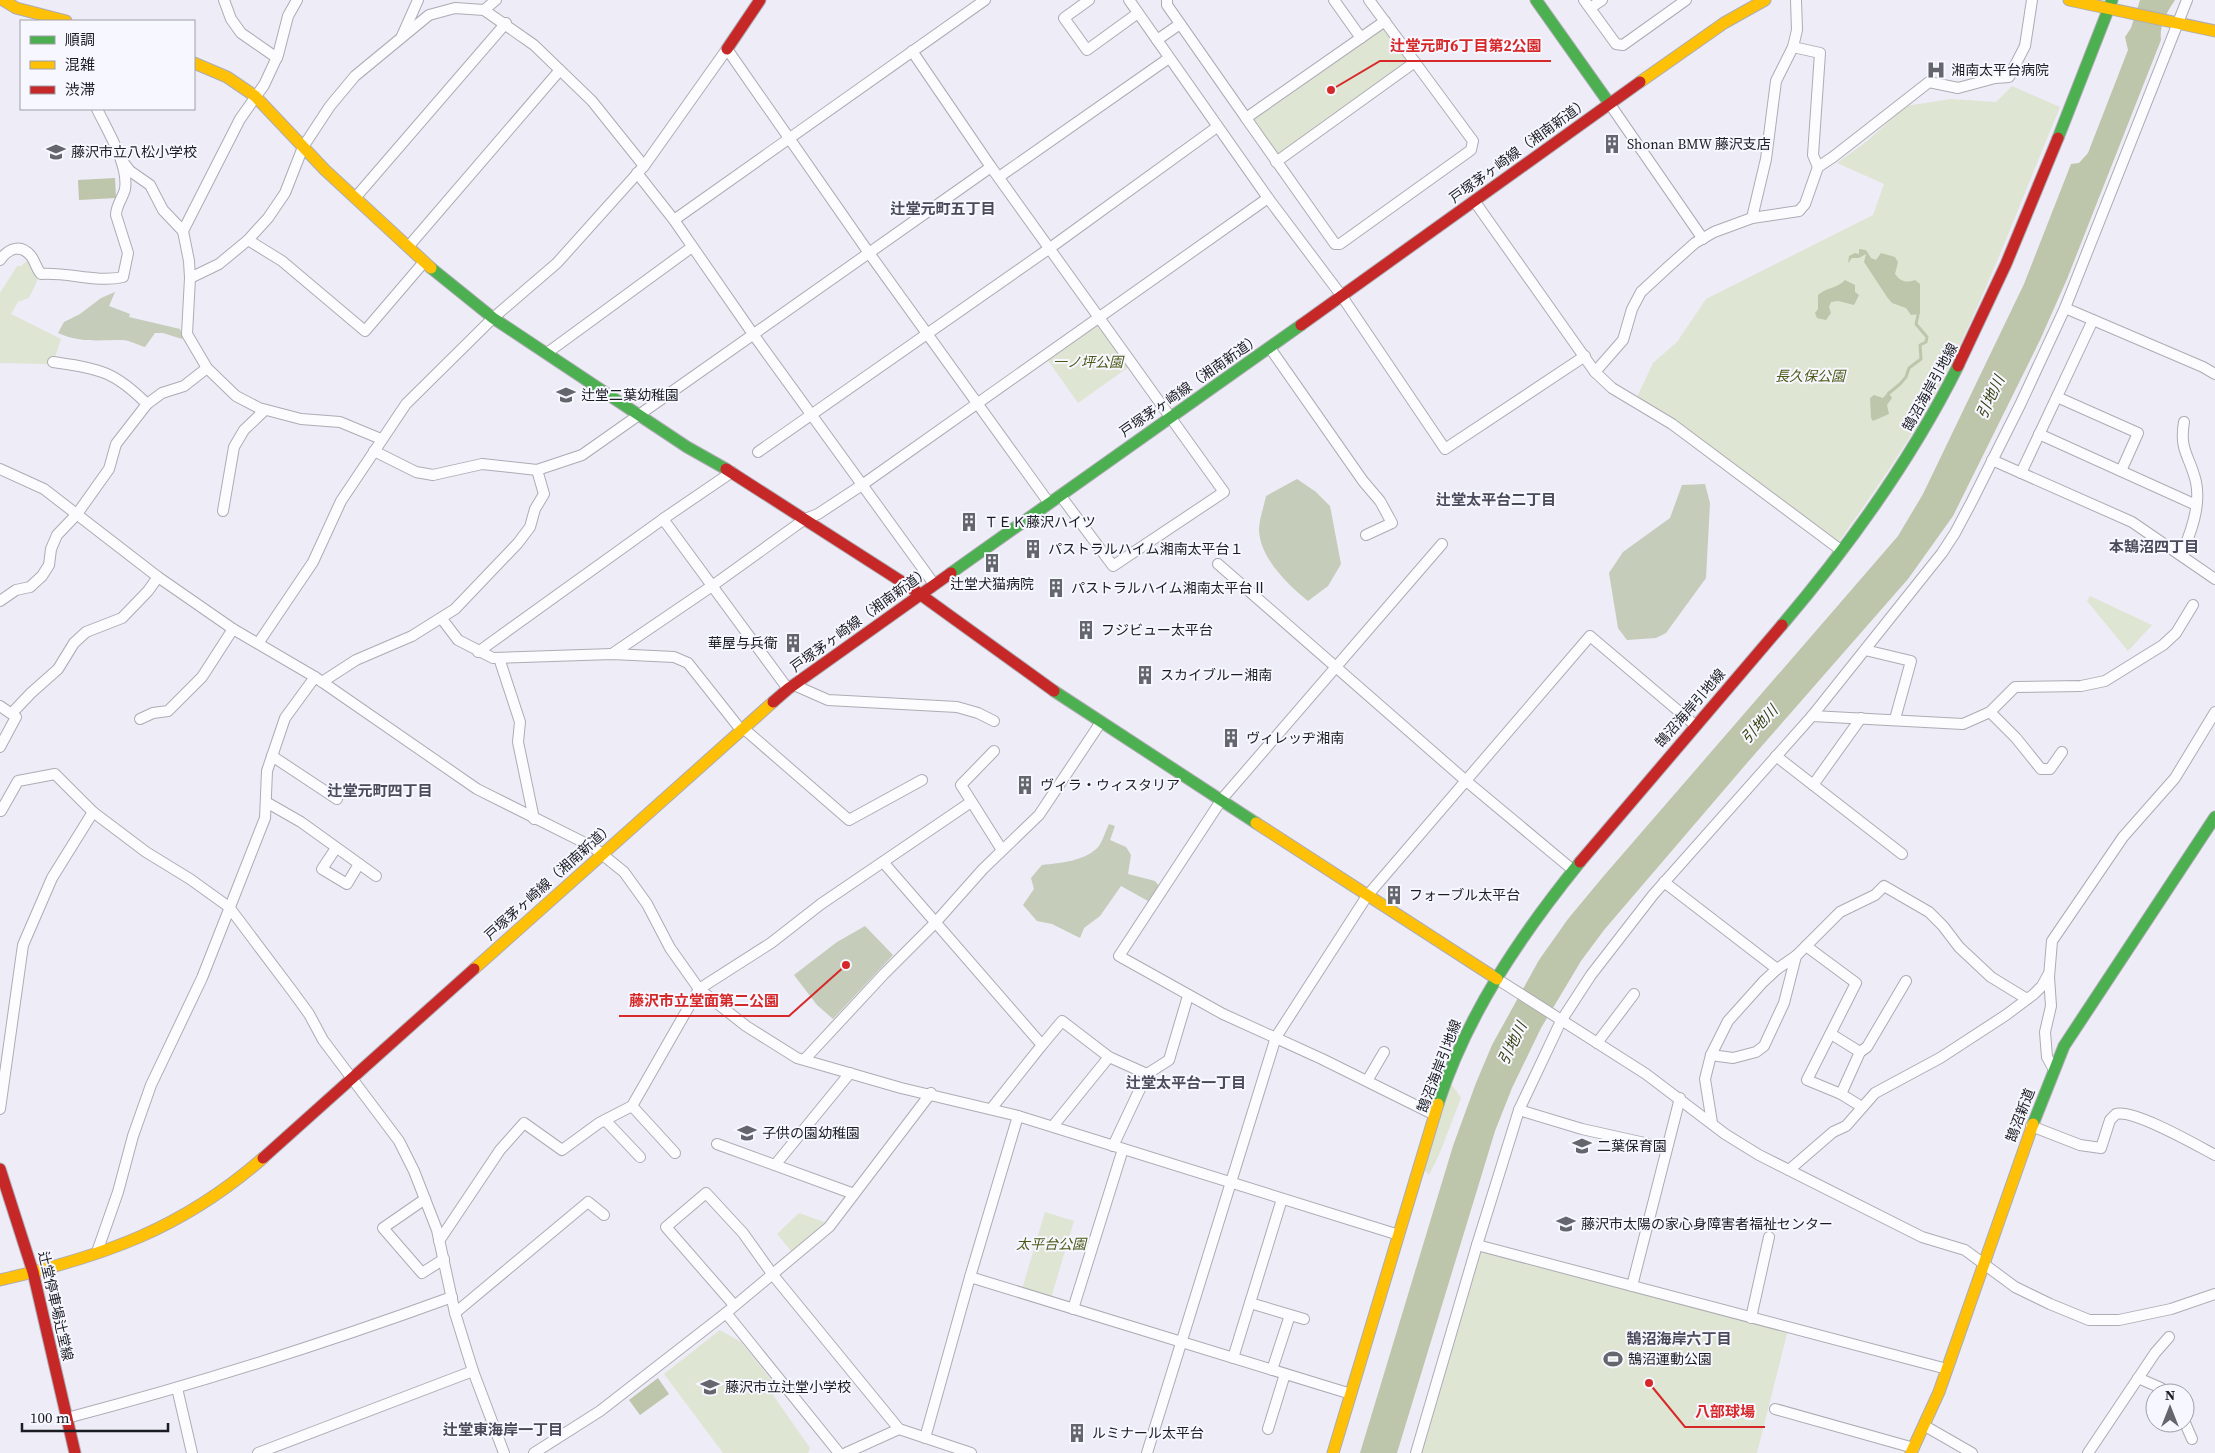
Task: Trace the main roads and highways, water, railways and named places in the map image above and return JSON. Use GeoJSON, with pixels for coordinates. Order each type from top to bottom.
{"type":"FeatureCollection","features":[{"type":"Feature","properties":{"kind":"water","name":"引地川"},"geometry":{"type":"Polygon","coordinates":[[[2140,0],[2175,0],[2164,19],[2161,29],[2161,40],[2067,279],[2040,340],[1953,516],[1908,579],[1604,930],[1581,961],[1541,1028],[1512,1088],[1495,1131],[1397,1453],[1360,1453],[1453,1146],[1492,1045],[1539,960],[1568,919],[1898,536],[1923,494],[2024,284],[2071,164],[2079,163],[2088,153],[2128,50],[2125,37],[2131,28],[2140,0]]]}},
{"type":"Feature","properties":{"kind":"water"},"geometry":{"type":"Polygon","coordinates":[[[115,178],[116,198],[79,200],[78,180],[115,178]]]}},
{"type":"Feature","properties":{"kind":"water"},"geometry":{"type":"Polygon","coordinates":[[[1859,249],[1866,250],[1871,258],[1876,260],[1881,253],[1895,257],[1898,262],[1895,274],[1897,277],[1904,281],[1915,280],[1920,284],[1920,314],[1911,315],[1906,308],[1892,303],[1864,262],[1866,254],[1859,258],[1852,258],[1848,263],[1849,256],[1855,253],[1859,254],[1859,249]]]}},
{"type":"Feature","properties":{"kind":"water"},"geometry":{"type":"Polygon","coordinates":[[[1845,280],[1855,285],[1855,292],[1859,295],[1854,305],[1838,301],[1831,302],[1829,307],[1831,313],[1826,320],[1817,318],[1815,313],[1818,309],[1818,295],[1845,280]]]}},
{"type":"Feature","properties":{"kind":"water"},"geometry":{"type":"Polygon","coordinates":[[[1888,392],[1892,398],[1887,405],[1889,414],[1873,421],[1871,418],[1870,398],[1874,395],[1883,398],[1888,392]]]}},
{"type":"Feature","properties":{"kind":"water"},"geometry":{"type":"Polygon","coordinates":[[[658,1378],[669,1394],[640,1415],[629,1400],[658,1378]]]}},
{"type":"Feature","properties":{"kind":"waterway"},"geometry":{"type":"LineString","coordinates":[[1889,393],[1906,377],[1909,368],[1921,359],[1920,345],[1926,342],[1927,337],[1916,324],[1918,315]]}},
{"type":"Feature","properties":{"kind":"place","name":"湘南太平台病院"},"geometry":{"type":"Point","coordinates":[1936,70]}},
{"type":"Feature","properties":{"kind":"place","name":"辻堂元町6丁目第2公園"},"geometry":{"type":"Point","coordinates":[1331,90]}},
{"type":"Feature","properties":{"kind":"place","name":"Shonan BMW 藤沢支店"},"geometry":{"type":"Point","coordinates":[1612,144]}},
{"type":"Feature","properties":{"kind":"place","name":"藤沢市立八松小学校"},"geometry":{"type":"Point","coordinates":[56,152]}},
{"type":"Feature","properties":{"kind":"place","name":"辻堂二葉幼稚園"},"geometry":{"type":"Point","coordinates":[566,395]}},
{"type":"Feature","properties":{"kind":"place","name":"ＴＥＫ藤沢ハイツ"},"geometry":{"type":"Point","coordinates":[969,522]}},
{"type":"Feature","properties":{"kind":"place","name":"パストラルハイム湘南太平台１"},"geometry":{"type":"Point","coordinates":[1033,549]}},
{"type":"Feature","properties":{"kind":"place","name":"辻堂犬猫病院"},"geometry":{"type":"Point","coordinates":[992,563]}},
{"type":"Feature","properties":{"kind":"place","name":"パストラルハイム湘南太平台Ⅱ"},"geometry":{"type":"Point","coordinates":[1056,588]}},
{"type":"Feature","properties":{"kind":"place","name":"フジビュー太平台"},"geometry":{"type":"Point","coordinates":[1086,630]}},
{"type":"Feature","properties":{"kind":"place","name":"華屋与兵衛"},"geometry":{"type":"Point","coordinates":[793,643]}},
{"type":"Feature","properties":{"kind":"place","name":"スカイブルー湘南"},"geometry":{"type":"Point","coordinates":[1145,675]}},
{"type":"Feature","properties":{"kind":"place","name":"ヴィレッヂ湘南"},"geometry":{"type":"Point","coordinates":[1231,738]}},
{"type":"Feature","properties":{"kind":"place","name":"ヴィラ・ウィスタリア"},"geometry":{"type":"Point","coordinates":[1025,785]}},
{"type":"Feature","properties":{"kind":"place","name":"フォーブル太平台"},"geometry":{"type":"Point","coordinates":[1394,895]}},
{"type":"Feature","properties":{"kind":"place","name":"藤沢市立堂面第二公園"},"geometry":{"type":"Point","coordinates":[846,965]}},
{"type":"Feature","properties":{"kind":"place","name":"子供の園幼稚園"},"geometry":{"type":"Point","coordinates":[747,1133]}},
{"type":"Feature","properties":{"kind":"place","name":"二葉保育園"},"geometry":{"type":"Point","coordinates":[1582,1146]}},
{"type":"Feature","properties":{"kind":"place","name":"藤沢市太陽の家心身障害者福祉センター"},"geometry":{"type":"Point","coordinates":[1566,1224]}},
{"type":"Feature","properties":{"kind":"place","name":"鵠沼運動公園"},"geometry":{"type":"Point","coordinates":[1613,1359]}},
{"type":"Feature","properties":{"kind":"place","name":"八部球場"},"geometry":{"type":"Point","coordinates":[1649,1383]}},
{"type":"Feature","properties":{"kind":"place","name":"藤沢市立辻堂小学校"},"geometry":{"type":"Point","coordinates":[710,1387]}},
{"type":"Feature","properties":{"kind":"place","name":"ルミナール太平台"},"geometry":{"type":"Point","coordinates":[1077,1433]}},
{"type":"Feature","properties":{"kind":"district","name":"辻堂元町五丁目"},"geometry":{"type":"Point","coordinates":[943,208]}},
{"type":"Feature","properties":{"kind":"district","name":"辻堂太平台二丁目"},"geometry":{"type":"Point","coordinates":[1496,499]}},
{"type":"Feature","properties":{"kind":"district","name":"本鵠沼四丁目"},"geometry":{"type":"Point","coordinates":[2154,546]}},
{"type":"Feature","properties":{"kind":"district","name":"辻堂元町四丁目"},"geometry":{"type":"Point","coordinates":[380,790]}},
{"type":"Feature","properties":{"kind":"district","name":"辻堂太平台一丁目"},"geometry":{"type":"Point","coordinates":[1186,1082]}},
{"type":"Feature","properties":{"kind":"district","name":"鵠沼海岸六丁目"},"geometry":{"type":"Point","coordinates":[1679,1338]}},
{"type":"Feature","properties":{"kind":"district","name":"辻堂東海岸一丁目"},"geometry":{"type":"Point","coordinates":[503,1429]}},
{"type":"Feature","properties":{"kind":"park label","name":"一ノ坪公園"},"geometry":{"type":"Point","coordinates":[1088,362]}},
{"type":"Feature","properties":{"kind":"park label","name":"長久保公園"},"geometry":{"type":"Point","coordinates":[1810,376]}},
{"type":"Feature","properties":{"kind":"park label","name":"太平台公園"},"geometry":{"type":"Point","coordinates":[1051,1244]}}]}
